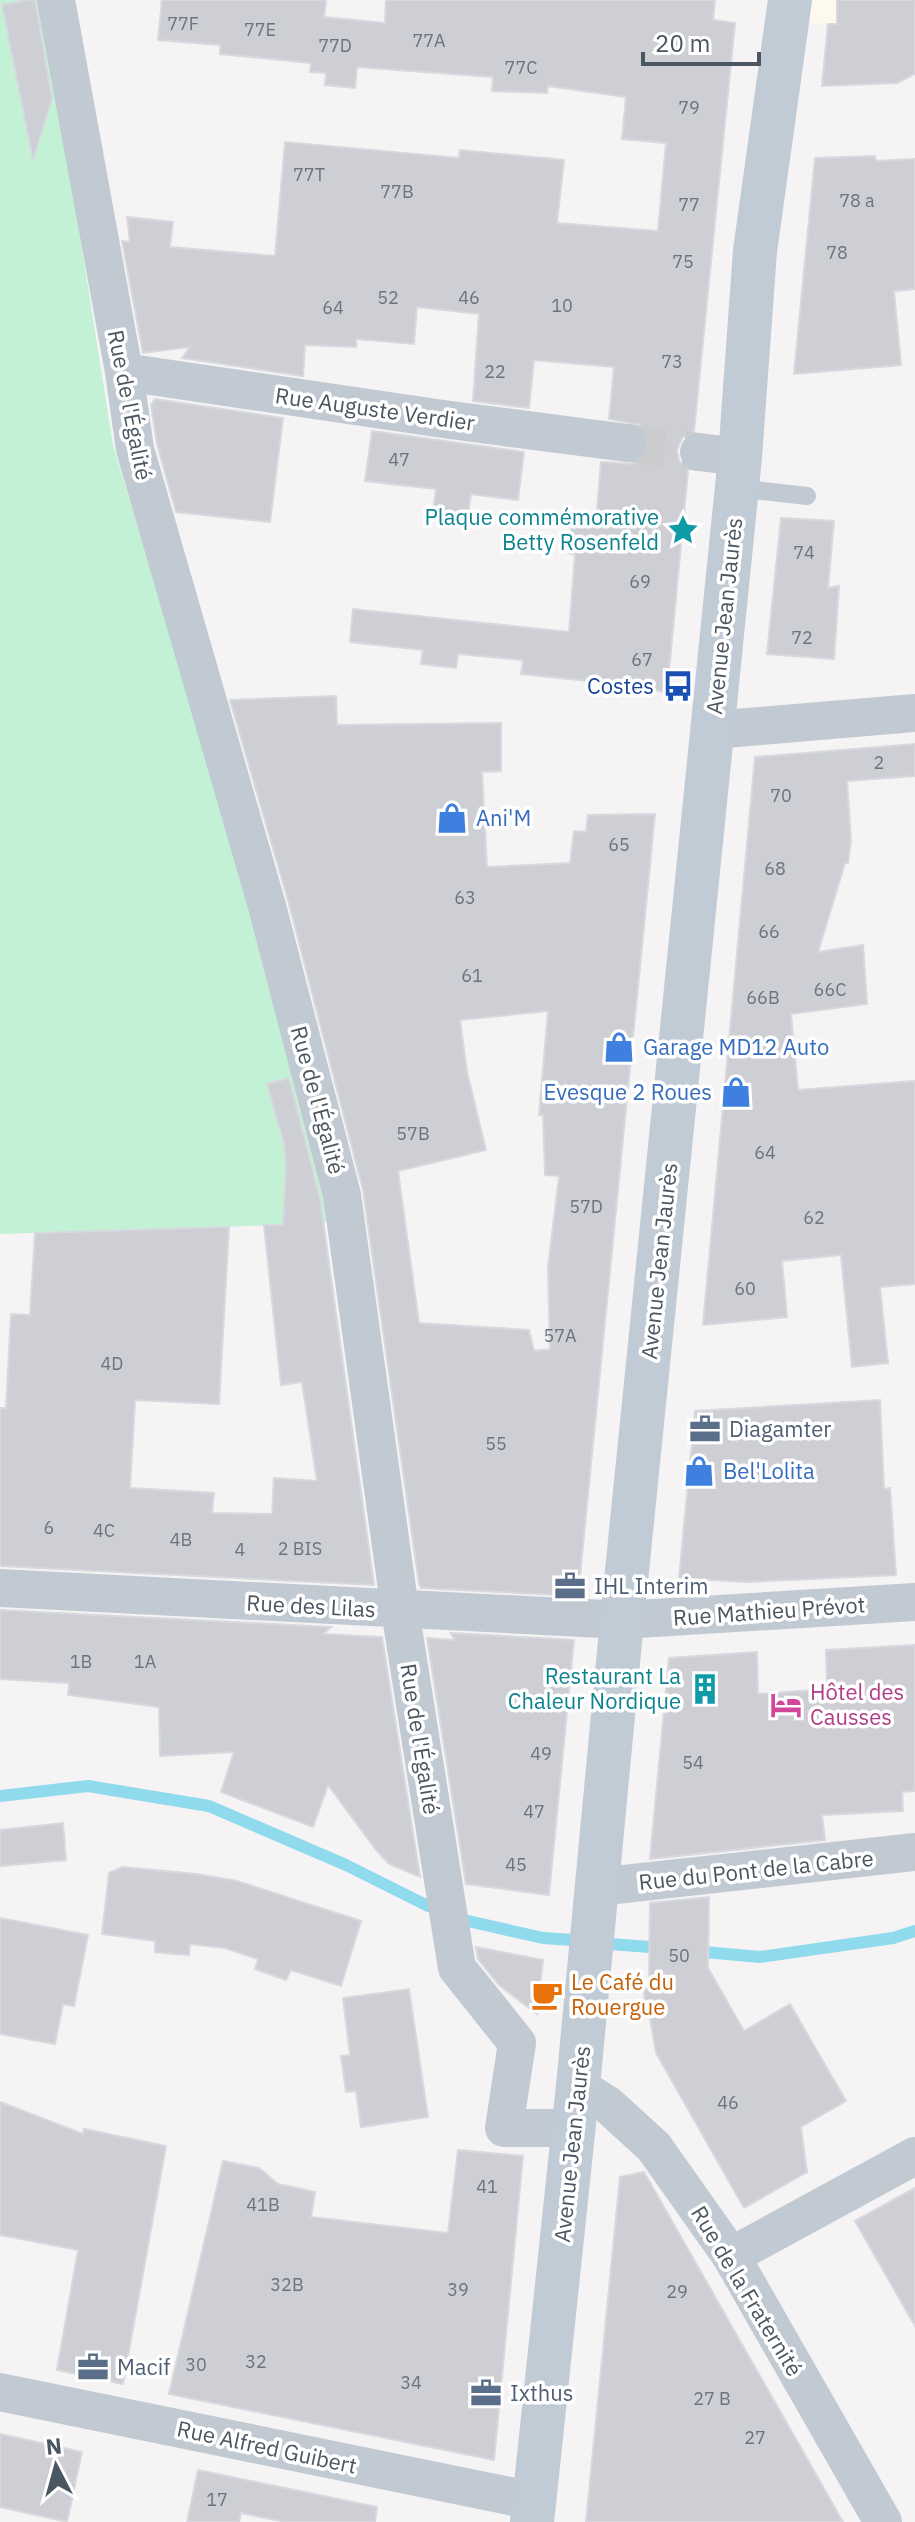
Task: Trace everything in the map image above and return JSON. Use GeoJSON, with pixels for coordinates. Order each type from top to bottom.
{"type":"FeatureCollection","features":[{"type":"Feature","properties":{"kind":"main road","name":"Avenue Jean Jaurès"},"geometry":{"type":"LineString","coordinates":[[533,2511],[712,730],[725,465],[790,0]]}},
{"type":"Feature","properties":{"kind":"street","name":"Rue de l'Égalité"},"geometry":{"type":"LineString","coordinates":[[56,0],[124,372],[135,449],[267,906],[342,1195],[400,1610],[457,1968],[517,2043],[504,2128],[576,2107]]}},
{"type":"Feature","properties":{"kind":"street","name":"Rue Auguste Verdier"},"geometry":{"type":"LineString","coordinates":[[124,372],[627,443]]}},
{"type":"Feature","properties":{"kind":"street"},"geometry":{"type":"LineString","coordinates":[[712,730],[915,713]]}},
{"type":"Feature","properties":{"kind":"street","name":"Rue des Lilas"},"geometry":{"type":"LineString","coordinates":[[0,1588],[622,1620]]}},
{"type":"Feature","properties":{"kind":"street","name":"Rue Mathieu Prévot"},"geometry":{"type":"LineString","coordinates":[[622,1620],[915,1602]]}},
{"type":"Feature","properties":{"kind":"street","name":"Rue du Pont de la Cabre"},"geometry":{"type":"LineString","coordinates":[[597,1887],[915,1852]]}},
{"type":"Feature","properties":{"kind":"street","name":"Rue de la Fraternité"},"geometry":{"type":"LineString","coordinates":[[576,2107],[608,2105],[654,2147],[731,2256],[883,2522]]}},
{"type":"Feature","properties":{"kind":"street"},"geometry":{"type":"LineString","coordinates":[[731,2256],[915,2156]]}},
{"type":"Feature","properties":{"kind":"street","name":"Rue Alfred Guibert"},"geometry":{"type":"LineString","coordinates":[[0,2392],[533,2511]]}},
{"type":"Feature","properties":{"kind":"lane"},"geometry":{"type":"LineString","coordinates":[[725,465],[807,496]]}},
{"type":"Feature","properties":{"kind":"shaded area"},"geometry":{"type":"Polygon","coordinates":[[[809,0],[915,0],[915,20],[810,24],[809,0]]]}},
{"type":"Feature","properties":{"kind":"green space"},"geometry":{"type":"Polygon","coordinates":[[[0,0],[40,0],[113,445],[223,809],[337,1221],[0,1234],[0,0]]]}},
{"type":"Feature","properties":{"kind":"building"},"geometry":{"type":"Polygon","coordinates":[[[35,0],[52,98],[33,160],[2,5],[35,0]]]}},
{"type":"Feature","properties":{"kind":"building"},"geometry":{"type":"Polygon","coordinates":[[[162,0],[326,0],[324,17],[385,23],[386,0],[715,0],[713,20],[735,23],[694,431],[682,438],[677,450],[679,461],[688,471],[667,692],[638,686],[521,674],[523,660],[458,654],[456,668],[421,664],[423,650],[350,642],[353,609],[569,632],[575,555],[569,553],[572,518],[596,522],[601,462],[635,464],[644,457],[649,447],[648,435],[640,425],[609,419],[614,367],[534,360],[529,408],[473,401],[479,314],[417,307],[414,344],[356,339],[356,347],[305,345],[303,376],[182,358],[190,347],[143,353],[122,241],[130,242],[127,217],[173,222],[170,247],[275,256],[285,142],[459,158],[460,150],[564,160],[557,223],[658,231],[666,143],[622,139],[626,97],[548,86],[547,93],[492,91],[493,77],[357,67],[355,88],[325,85],[326,73],[310,72],[311,63],[220,54],[220,45],[158,40],[162,0]]]}},
{"type":"Feature","properties":{"kind":"building"},"geometry":{"type":"Polygon","coordinates":[[[837,0],[915,0],[915,74],[897,83],[822,86],[828,24],[837,24],[837,0]]]}},
{"type":"Feature","properties":{"kind":"building"},"geometry":{"type":"Polygon","coordinates":[[[875,156],[876,161],[915,159],[915,289],[894,291],[901,365],[794,374],[815,158],[875,156]]]}},
{"type":"Feature","properties":{"kind":"building"},"geometry":{"type":"Polygon","coordinates":[[[155,399],[283,418],[270,522],[176,512],[157,444],[151,405],[155,399]]]}},
{"type":"Feature","properties":{"kind":"building"},"geometry":{"type":"Polygon","coordinates":[[[372,431],[524,452],[518,500],[471,494],[468,515],[433,511],[436,489],[365,481],[372,431]]]}},
{"type":"Feature","properties":{"kind":"building"},"geometry":{"type":"Polygon","coordinates":[[[781,518],[834,521],[828,588],[839,586],[834,659],[767,654],[781,518]]]}},
{"type":"Feature","properties":{"kind":"building"},"geometry":{"type":"Polygon","coordinates":[[[336,696],[337,725],[501,723],[501,771],[482,772],[487,867],[570,863],[574,831],[586,832],[588,815],[655,814],[578,1596],[421,1588],[419,1584],[363,1190],[288,900],[230,700],[336,696]],[[548,1011],[460,1020],[467,1072],[486,1150],[398,1171],[419,1323],[529,1330],[534,1351],[550,1349],[548,1268],[559,1176],[545,1175],[543,1115],[539,1115],[548,1011]]]}},
{"type":"Feature","properties":{"kind":"building"},"geometry":{"type":"Polygon","coordinates":[[[915,744],[915,776],[847,781],[851,840],[848,863],[845,863],[818,952],[863,945],[867,1004],[791,1014],[798,1090],[915,1081],[915,1284],[880,1287],[888,1363],[852,1367],[841,1255],[782,1261],[787,1317],[703,1325],[755,757],[915,744]]]}},
{"type":"Feature","properties":{"kind":"building"},"geometry":{"type":"Polygon","coordinates":[[[289,1078],[320,1199],[374,1585],[0,1566],[0,1408],[6,1408],[11,1314],[30,1315],[35,1233],[229,1227],[219,1404],[135,1400],[130,1488],[214,1493],[212,1513],[272,1514],[274,1478],[317,1481],[302,1382],[281,1385],[264,1225],[283,1225],[286,1163],[284,1144],[267,1084],[289,1078]]]}},
{"type":"Feature","properties":{"kind":"building"},"geometry":{"type":"Polygon","coordinates":[[[880,1400],[884,1489],[890,1488],[896,1575],[746,1582],[679,1578],[695,1411],[880,1400]]]}},
{"type":"Feature","properties":{"kind":"building"},"geometry":{"type":"Polygon","coordinates":[[[0,1610],[331,1627],[323,1634],[382,1637],[420,1877],[389,1864],[328,1785],[313,1827],[221,1792],[234,1752],[160,1756],[159,1707],[68,1695],[69,1683],[0,1679],[0,1610]]]}},
{"type":"Feature","properties":{"kind":"building"},"geometry":{"type":"Polygon","coordinates":[[[451,1633],[574,1640],[549,1895],[466,1884],[427,1638],[455,1640],[451,1633]]]}},
{"type":"Feature","properties":{"kind":"building"},"geometry":{"type":"Polygon","coordinates":[[[915,1645],[915,1791],[902,1792],[903,1811],[822,1815],[825,1840],[650,1859],[669,1658],[757,1652],[758,1694],[827,1689],[826,1650],[915,1645]]]}},
{"type":"Feature","properties":{"kind":"building"},"geometry":{"type":"Polygon","coordinates":[[[63,1823],[66,1860],[0,1866],[0,1830],[63,1823]]]}},
{"type":"Feature","properties":{"kind":"building"},"geometry":{"type":"Polygon","coordinates":[[[122,1867],[237,1881],[361,1921],[341,1986],[291,1970],[286,1980],[255,1969],[258,1959],[225,1948],[190,1944],[189,1955],[155,1952],[155,1941],[102,1934],[109,1873],[122,1867]]]}},
{"type":"Feature","properties":{"kind":"building"},"geometry":{"type":"Polygon","coordinates":[[[709,1897],[708,1968],[744,2031],[790,2004],[846,2101],[801,2127],[807,2172],[744,2208],[656,2053],[650,2018],[645,2017],[644,1988],[649,1988],[650,1903],[709,1897]]]}},
{"type":"Feature","properties":{"kind":"building"},"geometry":{"type":"Polygon","coordinates":[[[0,1918],[88,1935],[74,2006],[63,2004],[55,2044],[0,2034],[0,1918]]]}},
{"type":"Feature","properties":{"kind":"building"},"geometry":{"type":"Polygon","coordinates":[[[476,1947],[543,1960],[537,2014],[499,1985],[478,1959],[476,1947]]]}},
{"type":"Feature","properties":{"kind":"building"},"geometry":{"type":"Polygon","coordinates":[[[409,1989],[428,2117],[361,2127],[356,2091],[346,2092],[341,2056],[350,2055],[343,1998],[409,1989]]]}},
{"type":"Feature","properties":{"kind":"building"},"geometry":{"type":"Polygon","coordinates":[[[0,2102],[83,2134],[84,2129],[166,2146],[123,2384],[57,2370],[78,2250],[0,2235],[0,2102]]]}},
{"type":"Feature","properties":{"kind":"building"},"geometry":{"type":"Polygon","coordinates":[[[458,2150],[523,2156],[494,2460],[169,2394],[223,2161],[259,2168],[278,2184],[315,2192],[311,2217],[448,2233],[458,2150]]]}},
{"type":"Feature","properties":{"kind":"building"},"geometry":{"type":"Polygon","coordinates":[[[644,2172],[843,2522],[586,2522],[620,2177],[644,2172]]]}},
{"type":"Feature","properties":{"kind":"building"},"geometry":{"type":"Polygon","coordinates":[[[915,2188],[915,2326],[855,2221],[915,2188]]]}},
{"type":"Feature","properties":{"kind":"building"},"geometry":{"type":"Polygon","coordinates":[[[0,2434],[82,2452],[67,2522],[0,2507],[0,2434]]]}},
{"type":"Feature","properties":{"kind":"building"},"geometry":{"type":"Polygon","coordinates":[[[198,2470],[377,2507],[375,2522],[285,2522],[241,2513],[239,2522],[187,2522],[198,2470]]]}},
{"type":"Feature","properties":{"kind":"waterway"},"geometry":{"type":"LineString","coordinates":[[0,1796],[88,1786],[209,1806],[346,1865],[428,1906]]}},
{"type":"Feature","properties":{"kind":"waterway"},"geometry":{"type":"LineString","coordinates":[[468,1921],[543,1938],[573,1940]]}},
{"type":"Feature","properties":{"kind":"waterway"},"geometry":{"type":"LineString","coordinates":[[693,1951],[760,1957],[893,1938],[915,1931]]}},
{"type":"Feature","properties":{"kind":"waterway"},"geometry":{"type":"LineString","coordinates":[[610,1944],[663,1948]]}},
{"type":"Feature","properties":{"kind":"tunnel"},"geometry":{"type":"LineString","coordinates":[[627,443],[699,452]]}},
{"type":"Feature","properties":{"kind":"place","name":"Plaque commémorative Betty Rosenfeld"},"geometry":{"type":"Point","coordinates":[683,530]}},
{"type":"Feature","properties":{"kind":"place","name":"Costes"},"geometry":{"type":"Point","coordinates":[678,686]}},
{"type":"Feature","properties":{"kind":"place","name":"Ani'M"},"geometry":{"type":"Point","coordinates":[452,818]}},
{"type":"Feature","properties":{"kind":"place","name":"Garage MD12 Auto"},"geometry":{"type":"Point","coordinates":[619,1047]}},
{"type":"Feature","properties":{"kind":"place","name":"Evesque 2 Roues"},"geometry":{"type":"Point","coordinates":[736,1092]}},
{"type":"Feature","properties":{"kind":"place","name":"Diagamter"},"geometry":{"type":"Point","coordinates":[705,1429]}},
{"type":"Feature","properties":{"kind":"place","name":"Bel'Lolita"},"geometry":{"type":"Point","coordinates":[699,1471]}},
{"type":"Feature","properties":{"kind":"place","name":"IHL Interim"},"geometry":{"type":"Point","coordinates":[570,1586]}},
{"type":"Feature","properties":{"kind":"place","name":"Restaurant La Chaleur Nordique"},"geometry":{"type":"Point","coordinates":[705,1689]}},
{"type":"Feature","properties":{"kind":"place","name":"Hôtel des Causses"},"geometry":{"type":"Point","coordinates":[786,1705]}},
{"type":"Feature","properties":{"kind":"place","name":"Le Café du Rouergue"},"geometry":{"type":"Point","coordinates":[547,1995]}},
{"type":"Feature","properties":{"kind":"place","name":"Macif"},"geometry":{"type":"Point","coordinates":[93,2367]}},
{"type":"Feature","properties":{"kind":"place","name":"Ixthus"},"geometry":{"type":"Point","coordinates":[486,2393]}}]}
